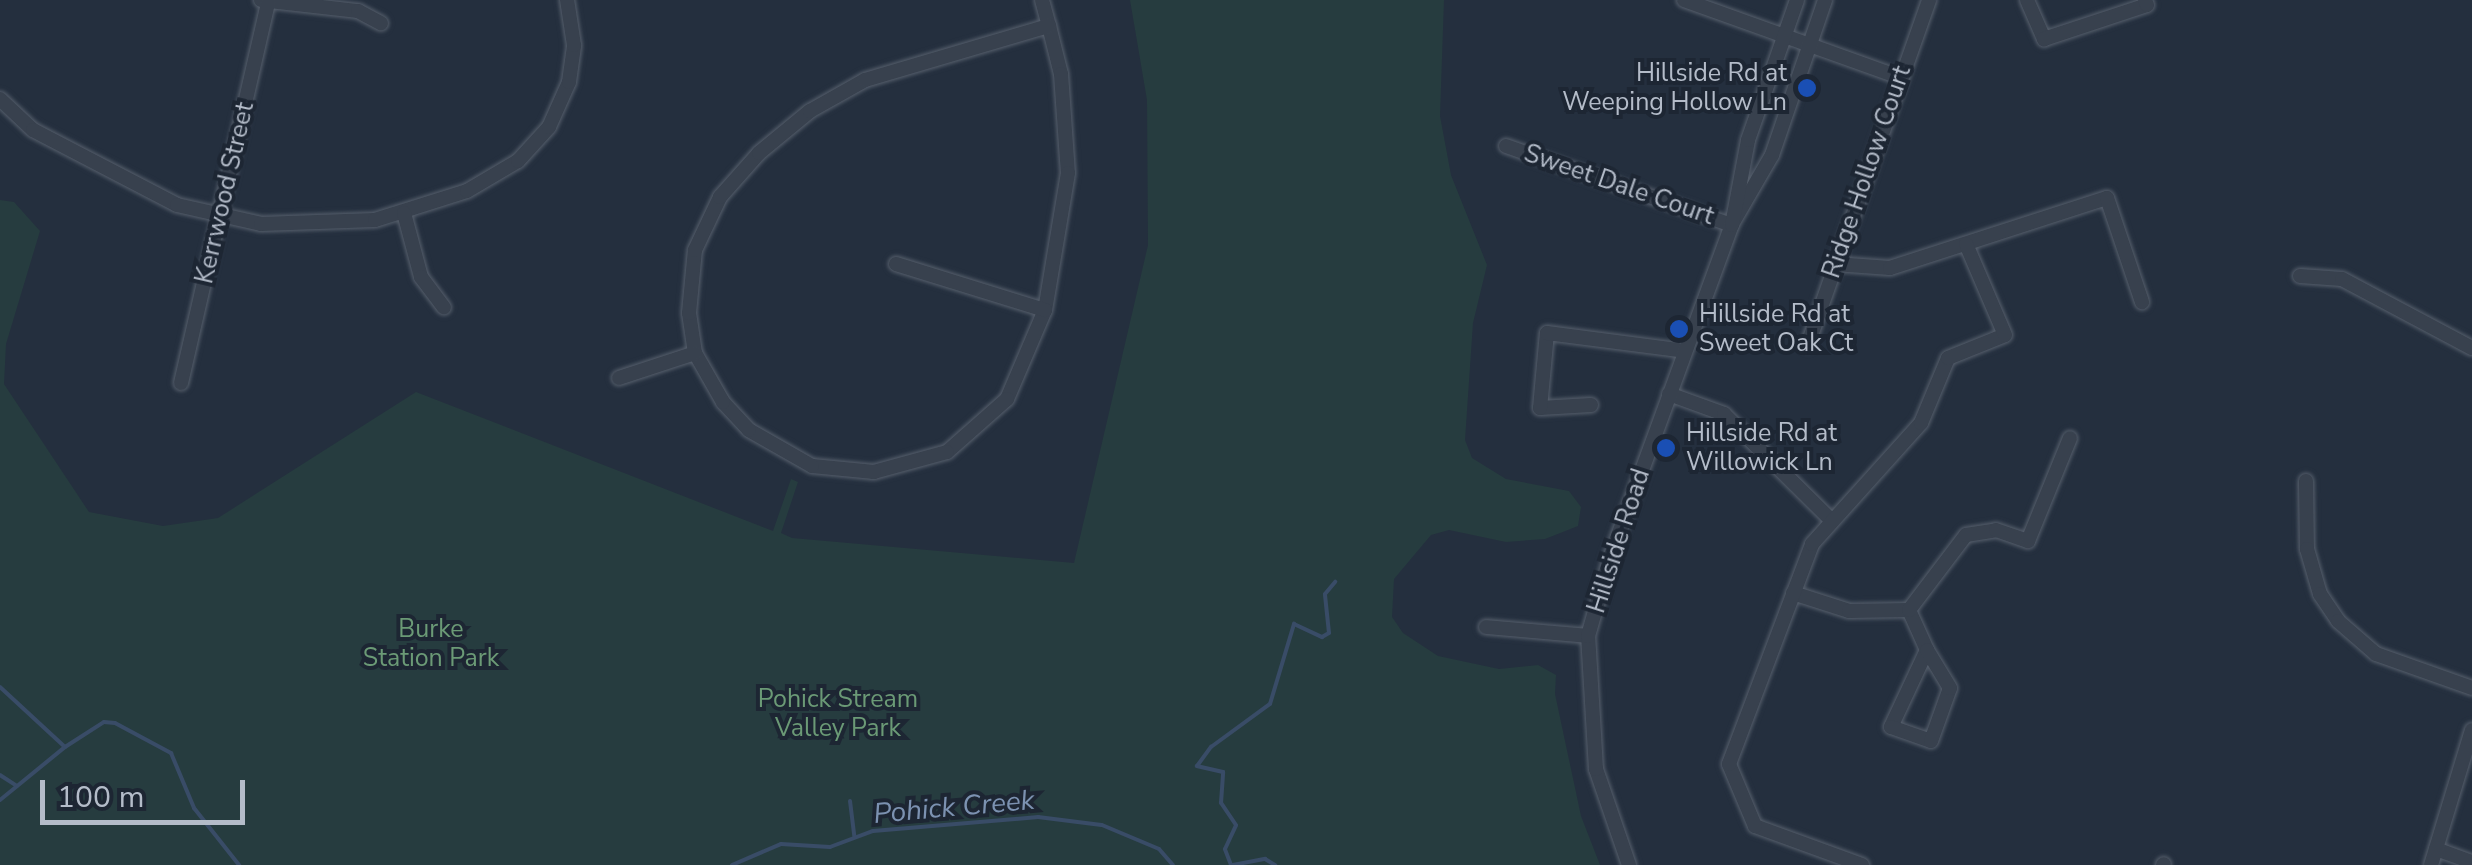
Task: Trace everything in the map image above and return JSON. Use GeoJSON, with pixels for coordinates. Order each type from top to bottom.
{"type":"FeatureCollection","features":[{"type":"Feature","properties":{"kind":"street"},"geometry":{"type":"LineString","coordinates":[[0,100],[33,130],[138,189],[220,215],[308,226],[404,213],[467,190],[518,161],[549,127],[569,82],[574,46],[568,0]]}},
{"type":"Feature","properties":{"kind":"street"},"geometry":{"type":"LineString","coordinates":[[1042,0],[1049,26],[1060,74],[1068,173],[1059,254],[1045,310],[1007,398],[972,436],[922,462],[874,472],[836,471],[783,453],[723,402],[695,353],[689,313],[695,250],[720,197],[758,153],[810,111],[865,80],[1049,26]]}},
{"type":"Feature","properties":{"kind":"street"},"geometry":{"type":"LineString","coordinates":[[1684,0],[1899,77]]}},
{"type":"Feature","properties":{"kind":"street","name":"Hillside Road"},"geometry":{"type":"LineString","coordinates":[[1732,225],[1748,140],[1797,0]]}},
{"type":"Feature","properties":{"kind":"street","name":"Hillside Road"},"geometry":{"type":"LineString","coordinates":[[1629,865],[1596,770],[1588,636],[1684,351],[1732,225],[1772,155],[1826,0]]}},
{"type":"Feature","properties":{"kind":"street","name":"Ridge Hollow Court"},"geometry":{"type":"LineString","coordinates":[[1808,344],[1929,0]]}},
{"type":"Feature","properties":{"kind":"street"},"geometry":{"type":"LineString","coordinates":[[2027,0],[2044,40],[2147,5],[2145,0]]}},
{"type":"Feature","properties":{"kind":"street"},"geometry":{"type":"LineString","coordinates":[[264,1],[358,11],[381,22]]}},
{"type":"Feature","properties":{"kind":"street","name":"Kerrwood Street"},"geometry":{"type":"LineString","coordinates":[[181,383],[264,1]]}},
{"type":"Feature","properties":{"kind":"street","name":"Sweet Dale Court"},"geometry":{"type":"LineString","coordinates":[[1506,146],[1732,225]]}},
{"type":"Feature","properties":{"kind":"street"},"geometry":{"type":"LineString","coordinates":[[1835,264],[1890,268],[2106,198],[2142,302]]}},
{"type":"Feature","properties":{"kind":"street"},"geometry":{"type":"LineString","coordinates":[[404,213],[421,277],[444,307]]}},
{"type":"Feature","properties":{"kind":"street"},"geometry":{"type":"LineString","coordinates":[[1862,865],[1755,826],[1728,764],[1812,544],[1921,423],[1948,358],[2005,335],[1966,244]]}},
{"type":"Feature","properties":{"kind":"street"},"geometry":{"type":"LineString","coordinates":[[896,264],[1045,310]]}},
{"type":"Feature","properties":{"kind":"street"},"geometry":{"type":"LineString","coordinates":[[2300,276],[2342,278],[2472,348]]}},
{"type":"Feature","properties":{"kind":"street"},"geometry":{"type":"LineString","coordinates":[[1591,404],[1540,408],[1547,333],[1684,351]]}},
{"type":"Feature","properties":{"kind":"street"},"geometry":{"type":"LineString","coordinates":[[618,378],[695,353]]}},
{"type":"Feature","properties":{"kind":"street"},"geometry":{"type":"LineString","coordinates":[[1669,394],[1724,414],[1832,520]]}},
{"type":"Feature","properties":{"kind":"street"},"geometry":{"type":"LineString","coordinates":[[1909,610],[1966,535],[1996,530],[2028,541],[2070,438]]}},
{"type":"Feature","properties":{"kind":"street"},"geometry":{"type":"LineString","coordinates":[[2306,481],[2307,549],[2320,594],[2338,621],[2376,654],[2472,688]]}},
{"type":"Feature","properties":{"kind":"street"},"geometry":{"type":"LineString","coordinates":[[1792,593],[1849,611],[1909,610]]}},
{"type":"Feature","properties":{"kind":"street"},"geometry":{"type":"LineString","coordinates":[[1909,610],[1950,688],[1931,741],[1890,726],[1927,650]]}},
{"type":"Feature","properties":{"kind":"street"},"geometry":{"type":"LineString","coordinates":[[1486,626],[1588,636]]}},
{"type":"Feature","properties":{"kind":"street"},"geometry":{"type":"LineString","coordinates":[[2431,865],[2472,730]]}},
{"type":"Feature","properties":{"kind":"street"},"geometry":{"type":"LineString","coordinates":[[2436,849],[2472,862]]}},
{"type":"Feature","properties":{"kind":"green space"},"geometry":{"type":"Polygon","coordinates":[[[1130,0],[1444,0],[1440,116],[1451,175],[1487,265],[1473,323],[1465,440],[1472,458],[1506,479],[1569,491],[1581,507],[1578,526],[1545,539],[1506,542],[1449,530],[1431,535],[1394,579],[1392,617],[1403,633],[1438,656],[1499,669],[1538,665],[1556,675],[1555,694],[1581,816],[1600,865],[0,865],[0,200],[14,202],[40,231],[6,344],[4,384],[89,512],[163,526],[218,518],[416,392],[773,531],[791,479],[798,482],[781,533],[792,538],[1074,563],[1148,245],[1147,100],[1130,0]]]}},
{"type":"Feature","properties":{"kind":"waterway"},"geometry":{"type":"LineString","coordinates":[[1231,865],[1225,849],[1236,825],[1221,803],[1223,772],[1197,766],[1211,747],[1270,704],[1294,624],[1322,637],[1329,633],[1325,594],[1335,582]]}},
{"type":"Feature","properties":{"kind":"waterway"},"geometry":{"type":"LineString","coordinates":[[0,687],[65,747]]}},
{"type":"Feature","properties":{"kind":"waterway","name":"Pohick Creek"},"geometry":{"type":"LineString","coordinates":[[0,800],[65,747],[104,722],[115,723],[171,753],[194,808],[239,865]]}},
{"type":"Feature","properties":{"kind":"waterway"},"geometry":{"type":"LineString","coordinates":[[0,775],[17,786]]}},
{"type":"Feature","properties":{"kind":"waterway"},"geometry":{"type":"LineString","coordinates":[[850,801],[854,836]]}},
{"type":"Feature","properties":{"kind":"waterway","name":"Pohick Creek"},"geometry":{"type":"LineString","coordinates":[[732,865],[781,844],[830,847],[873,831],[1038,817],[1102,825],[1159,849],[1173,865]]}},
{"type":"Feature","properties":{"kind":"waterway"},"geometry":{"type":"LineString","coordinates":[[1233,865],[1265,859],[1275,865]]}},
{"type":"Feature","properties":{"kind":"place","name":"Hillside Rd at Weeping Hollow Ln"},"geometry":{"type":"Point","coordinates":[1807,88]}},
{"type":"Feature","properties":{"kind":"place","name":"Hillside Rd at Sweet Oak Ct"},"geometry":{"type":"Point","coordinates":[1679,329]}},
{"type":"Feature","properties":{"kind":"place","name":"Hillside Rd at Willowick Ln"},"geometry":{"type":"Point","coordinates":[1666,448]}},
{"type":"Feature","properties":{"kind":"park label","name":"Burke Station Park"},"geometry":{"type":"Point","coordinates":[431,644]}},
{"type":"Feature","properties":{"kind":"park label","name":"Pohick Stream Valley Park"},"geometry":{"type":"Point","coordinates":[838,714]}}]}
